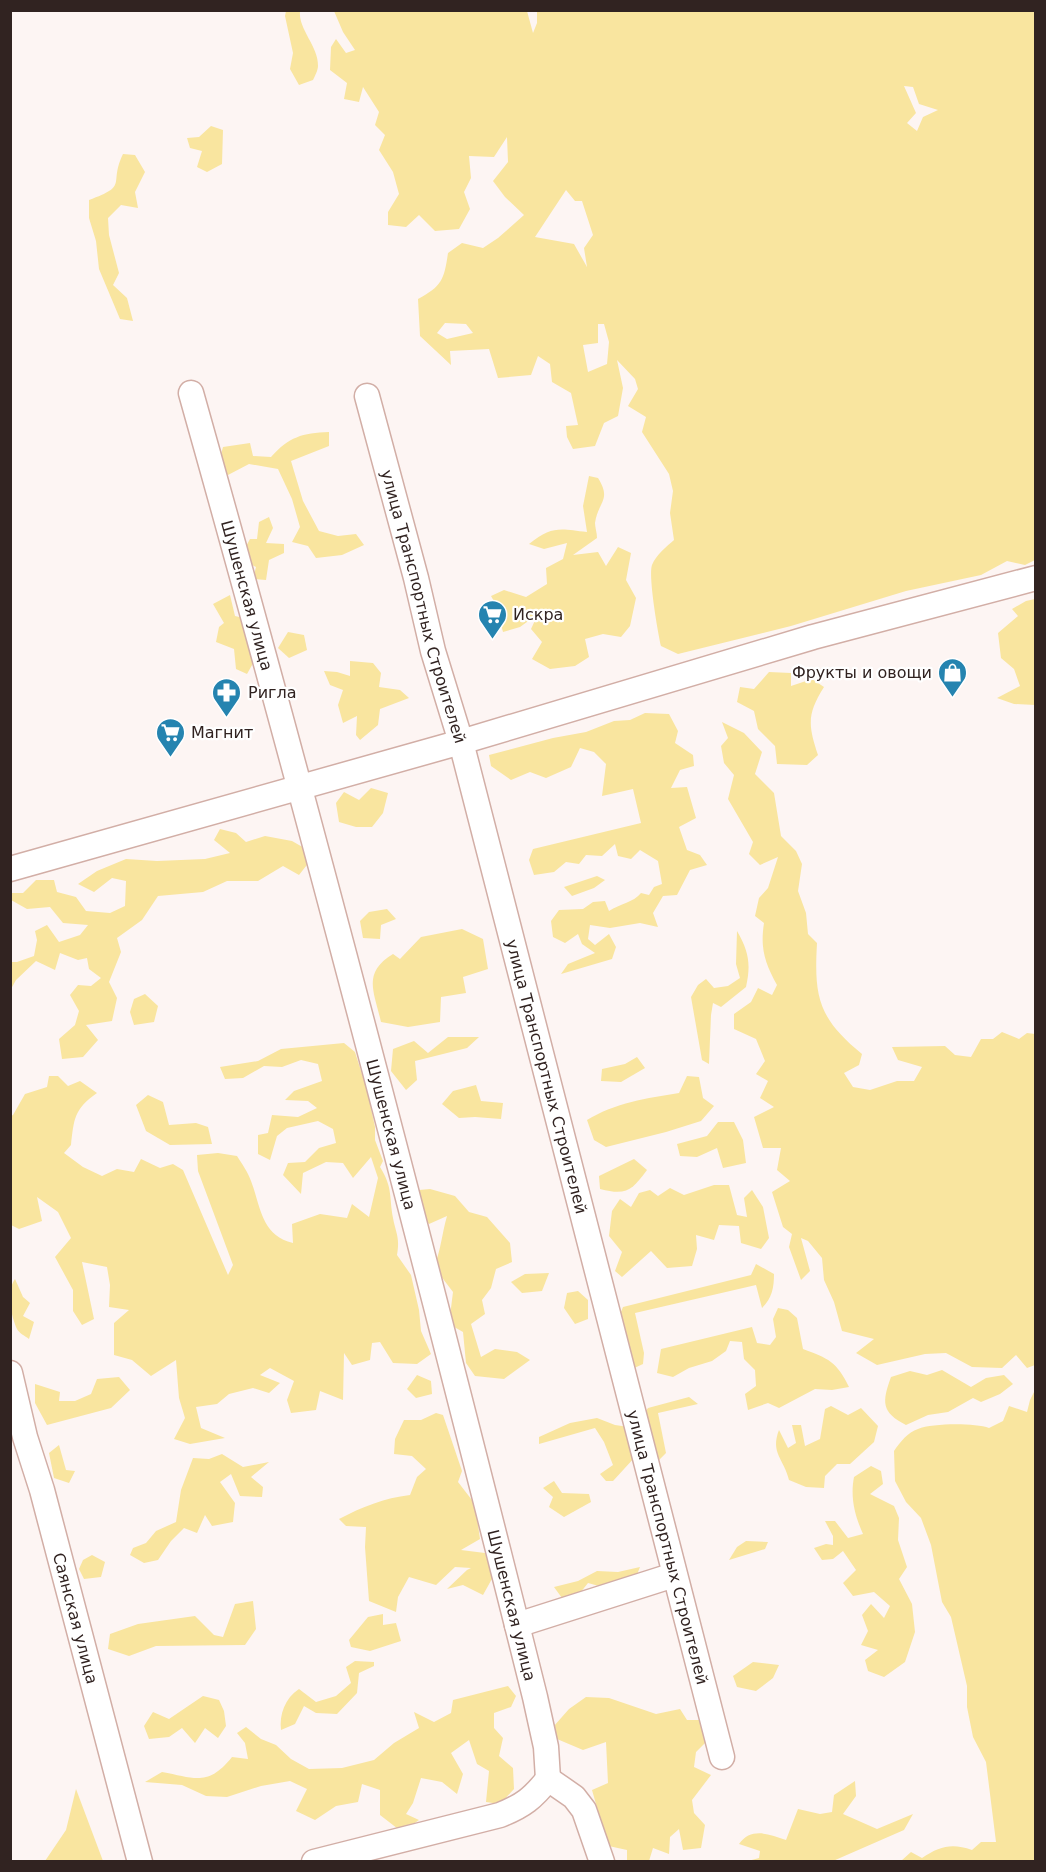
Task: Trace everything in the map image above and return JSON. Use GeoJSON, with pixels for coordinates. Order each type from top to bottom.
{"type":"FeatureCollection","features":[{"type":"Feature","properties":{"kind":"street","name":"Шушенская улица"},"geometry":{"type":"LineString","coordinates":[[191,393],[301,786],[517,1625],[546,1747],[548,1779]]}},
{"type":"Feature","properties":{"kind":"street","name":"улица Транспортных Строителей"},"geometry":{"type":"LineString","coordinates":[[367,396],[416,578],[433,651],[461,742],[722,1757]]}},
{"type":"Feature","properties":{"kind":"street"},"geometry":{"type":"LineString","coordinates":[[10,869],[461,742],[813,637],[1035,578]]}},
{"type":"Feature","properties":{"kind":"street","name":"Саянская улица"},"geometry":{"type":"LineString","coordinates":[[10,1373],[25,1437],[42,1490],[140,1862]]}},
{"type":"Feature","properties":{"kind":"street"},"geometry":{"type":"LineString","coordinates":[[517,1625],[675,1575]]}},
{"type":"Feature","properties":{"kind":"street"},"geometry":{"type":"LineString","coordinates":[[314,1862],[500,1815],[520,1807],[548,1779],[574,1797],[584,1810],[602,1862]]}},
{"type":"Feature","properties":{"kind":"shaded area"},"geometry":{"type":"Polygon","coordinates":[[[286,11],[300,11],[302,25],[317,59],[318,68],[313,80],[299,85],[290,69],[293,53],[285,16],[286,11]]]}},
{"type":"Feature","properties":{"kind":"shaded area"},"geometry":{"type":"Polygon","coordinates":[[[334,11],[527,11],[533,33],[537,23],[537,11],[1035,11],[1035,560],[1025,565],[1007,561],[981,575],[906,591],[791,626],[678,654],[661,646],[651,571],[656,558],[674,540],[670,513],[673,491],[669,474],[642,432],[646,417],[628,406],[638,389],[635,379],[617,360],[623,388],[618,416],[604,423],[595,446],[573,449],[567,437],[566,426],[578,425],[571,393],[552,382],[550,364],[538,356],[531,375],[498,378],[489,349],[450,351],[451,365],[420,336],[418,299],[437,286],[445,270],[448,253],[462,243],[483,248],[524,215],[505,197],[493,181],[508,162],[507,137],[494,157],[469,156],[471,178],[464,192],[470,209],[459,229],[435,231],[419,215],[406,227],[388,225],[388,212],[399,194],[393,172],[379,150],[385,135],[375,125],[379,112],[363,87],[359,102],[344,99],[347,83],[330,70],[331,47],[336,39],[346,53],[355,50],[343,32],[334,11]],[[904,86],[916,113],[907,123],[917,131],[923,117],[938,110],[919,104],[913,87],[904,86]],[[566,190],[535,237],[574,244],[587,267],[584,248],[593,235],[582,201],[575,201],[566,190]],[[445,323],[437,333],[447,339],[473,333],[466,324],[445,323]],[[598,324],[598,343],[583,345],[588,372],[607,364],[609,342],[604,324],[598,324]]]}},
{"type":"Feature","properties":{"kind":"shaded area"},"geometry":{"type":"Polygon","coordinates":[[[211,126],[223,130],[222,164],[207,172],[197,167],[202,151],[190,148],[187,138],[199,137],[211,126]]]}},
{"type":"Feature","properties":{"kind":"shaded area"},"geometry":{"type":"Polygon","coordinates":[[[123,154],[135,155],[145,172],[135,192],[138,208],[121,205],[108,218],[109,235],[119,273],[113,285],[127,298],[133,321],[120,319],[99,269],[96,241],[89,218],[89,200],[114,187],[123,154]]]}},
{"type":"Feature","properties":{"kind":"shaded area"},"geometry":{"type":"Polygon","coordinates":[[[329,432],[329,446],[291,461],[303,501],[319,531],[338,536],[356,534],[364,545],[342,555],[316,558],[308,546],[292,542],[300,527],[292,499],[278,469],[249,464],[228,475],[218,465],[223,447],[250,443],[253,456],[271,457],[297,437],[329,432]]]}},
{"type":"Feature","properties":{"kind":"shaded area"},"geometry":{"type":"Polygon","coordinates":[[[589,476],[598,478],[604,491],[595,523],[597,538],[573,555],[598,552],[606,566],[618,547],[631,553],[626,580],[636,598],[630,626],[621,637],[603,634],[585,639],[589,657],[575,666],[550,669],[532,659],[542,642],[531,629],[538,614],[520,627],[503,632],[491,596],[504,590],[526,597],[547,584],[546,568],[563,559],[567,543],[544,549],[529,544],[551,531],[587,532],[583,506],[589,476]]]}},
{"type":"Feature","properties":{"kind":"shaded area"},"geometry":{"type":"Polygon","coordinates":[[[269,517],[273,528],[266,543],[284,544],[284,553],[269,560],[266,580],[253,579],[256,567],[246,562],[244,550],[250,539],[257,539],[259,522],[269,517]]]}},
{"type":"Feature","properties":{"kind":"shaded area"},"geometry":{"type":"Polygon","coordinates":[[[230,595],[235,616],[248,619],[246,641],[256,658],[247,674],[236,669],[234,649],[216,642],[219,627],[224,623],[213,604],[230,595]]]}},
{"type":"Feature","properties":{"kind":"shaded area"},"geometry":{"type":"Polygon","coordinates":[[[1035,599],[1035,705],[1014,704],[997,698],[1020,686],[1014,669],[1001,658],[998,633],[1018,616],[1012,609],[1035,599]]]}},
{"type":"Feature","properties":{"kind":"shaded area"},"geometry":{"type":"Polygon","coordinates":[[[288,632],[304,635],[307,650],[289,658],[278,648],[288,632]]]}},
{"type":"Feature","properties":{"kind":"shaded area"},"geometry":{"type":"Polygon","coordinates":[[[350,661],[373,663],[381,673],[379,687],[400,690],[409,698],[380,709],[378,725],[360,740],[356,735],[357,716],[343,723],[338,705],[343,690],[330,685],[324,671],[350,676],[350,661]]]}},
{"type":"Feature","properties":{"kind":"shaded area"},"geometry":{"type":"Polygon","coordinates":[[[769,672],[791,673],[791,686],[812,679],[824,687],[814,705],[811,720],[812,736],[818,755],[807,765],[777,764],[775,746],[758,729],[754,711],[737,702],[740,687],[754,689],[769,672]]]}},
{"type":"Feature","properties":{"kind":"shaded area"},"geometry":{"type":"Polygon","coordinates":[[[645,713],[669,714],[678,731],[675,743],[693,755],[694,766],[680,770],[671,788],[687,787],[696,818],[679,827],[687,850],[700,855],[707,865],[690,870],[677,895],[663,896],[653,913],[658,927],[640,923],[610,928],[590,925],[588,939],[595,945],[609,934],[616,947],[612,959],[561,974],[568,964],[595,953],[582,944],[578,934],[565,943],[553,937],[551,921],[559,910],[583,909],[593,902],[605,901],[609,911],[635,899],[641,893],[649,895],[654,887],[662,884],[658,861],[640,850],[631,859],[618,856],[615,844],[602,856],[586,855],[579,864],[566,862],[554,872],[534,875],[529,860],[533,849],[641,823],[633,789],[602,796],[606,764],[594,752],[580,748],[571,767],[546,778],[530,772],[511,780],[491,766],[489,755],[586,732],[614,721],[630,720],[645,713]]]}},
{"type":"Feature","properties":{"kind":"shaded area"},"geometry":{"type":"Polygon","coordinates":[[[722,722],[744,733],[762,752],[755,774],[774,793],[781,836],[796,851],[802,864],[798,891],[806,913],[808,934],[817,943],[818,992],[822,1005],[836,1029],[862,1054],[859,1065],[844,1073],[853,1087],[870,1090],[897,1081],[914,1081],[922,1067],[898,1060],[892,1047],[945,1046],[955,1055],[971,1057],[981,1039],[993,1039],[1002,1032],[1019,1039],[1027,1033],[1035,1034],[1035,1365],[1027,1368],[1016,1355],[1002,1368],[972,1367],[946,1353],[925,1354],[877,1365],[856,1353],[874,1339],[842,1331],[834,1302],[824,1280],[822,1258],[808,1241],[801,1238],[810,1271],[801,1280],[789,1247],[792,1234],[783,1227],[772,1192],[790,1181],[777,1170],[781,1148],[763,1148],[754,1117],[774,1107],[760,1098],[768,1081],[756,1074],[765,1061],[756,1039],[734,1029],[734,1014],[751,1002],[758,988],[772,995],[777,985],[764,955],[764,923],[755,916],[759,898],[768,888],[778,857],[760,865],[749,854],[753,842],[728,799],[734,775],[724,763],[721,746],[728,738],[722,722]]]}},
{"type":"Feature","properties":{"kind":"shaded area"},"geometry":{"type":"Polygon","coordinates":[[[371,788],[388,793],[383,813],[372,827],[356,827],[339,822],[336,803],[344,792],[359,800],[371,788]]]}},
{"type":"Feature","properties":{"kind":"shaded area"},"geometry":{"type":"Polygon","coordinates":[[[220,829],[236,833],[246,842],[265,836],[292,841],[306,849],[310,861],[299,875],[283,866],[258,881],[227,881],[203,892],[158,896],[142,920],[117,938],[121,952],[109,982],[117,998],[112,1021],[86,1025],[98,1040],[83,1057],[62,1059],[59,1039],[75,1025],[79,1011],[70,995],[78,985],[91,986],[101,978],[89,969],[87,958],[78,960],[60,953],[55,970],[36,961],[16,980],[11,989],[11,962],[34,956],[37,940],[35,931],[47,925],[59,942],[80,935],[88,925],[63,923],[50,907],[27,909],[11,900],[11,893],[23,893],[36,880],[54,880],[57,892],[76,897],[86,911],[110,913],[125,906],[126,881],[112,878],[94,892],[78,884],[97,871],[126,859],[157,861],[205,859],[230,853],[214,840],[220,829]]]}},
{"type":"Feature","properties":{"kind":"shaded area"},"geometry":{"type":"Polygon","coordinates":[[[597,876],[605,880],[594,888],[572,896],[564,887],[597,876]]]}},
{"type":"Feature","properties":{"kind":"shaded area"},"geometry":{"type":"Polygon","coordinates":[[[387,909],[396,919],[381,925],[380,939],[363,938],[360,921],[369,912],[387,909]]]}},
{"type":"Feature","properties":{"kind":"shaded area"},"geometry":{"type":"Polygon","coordinates":[[[462,929],[483,939],[488,969],[463,977],[466,993],[441,997],[440,1022],[408,1027],[381,1022],[373,984],[377,968],[383,961],[393,954],[400,959],[421,937],[462,929]]]}},
{"type":"Feature","properties":{"kind":"shaded area"},"geometry":{"type":"Polygon","coordinates":[[[737,931],[748,958],[746,987],[721,1007],[713,1003],[709,1064],[702,1060],[691,997],[698,985],[706,979],[714,988],[728,986],[740,978],[736,964],[737,931]]]}},
{"type":"Feature","properties":{"kind":"shaded area"},"geometry":{"type":"Polygon","coordinates":[[[145,994],[158,1006],[154,1022],[134,1025],[130,1012],[134,999],[145,994]]]}},
{"type":"Feature","properties":{"kind":"shaded area"},"geometry":{"type":"Polygon","coordinates":[[[448,1037],[479,1037],[467,1048],[415,1061],[417,1080],[406,1090],[391,1071],[393,1049],[414,1041],[428,1053],[448,1037]]]}},
{"type":"Feature","properties":{"kind":"shaded area"},"geometry":{"type":"Polygon","coordinates":[[[344,1043],[355,1052],[367,1090],[375,1127],[375,1140],[383,1161],[380,1167],[390,1192],[398,1240],[397,1255],[411,1275],[421,1331],[431,1354],[417,1364],[393,1363],[380,1342],[372,1343],[370,1360],[352,1365],[344,1353],[343,1400],[320,1391],[316,1410],[291,1413],[287,1400],[294,1381],[270,1368],[260,1375],[280,1383],[269,1393],[253,1388],[229,1394],[217,1404],[196,1407],[201,1428],[225,1438],[190,1444],[174,1439],[185,1418],[179,1398],[176,1360],[151,1376],[132,1360],[114,1355],[114,1323],[129,1310],[109,1307],[110,1285],[107,1267],[82,1262],[94,1319],[82,1325],[73,1311],[73,1290],[55,1257],[71,1238],[58,1212],[37,1197],[42,1221],[19,1229],[11,1225],[11,1116],[25,1094],[47,1087],[49,1076],[58,1076],[68,1086],[80,1081],[97,1093],[84,1104],[76,1115],[71,1145],[64,1153],[83,1167],[102,1176],[117,1169],[134,1172],[141,1159],[160,1168],[173,1164],[183,1170],[228,1275],[233,1265],[198,1171],[197,1155],[218,1153],[237,1156],[250,1178],[268,1227],[274,1234],[293,1243],[292,1224],[320,1214],[347,1218],[352,1204],[369,1217],[378,1178],[371,1157],[353,1178],[343,1163],[326,1162],[303,1173],[301,1194],[283,1175],[288,1163],[305,1162],[319,1148],[336,1143],[333,1129],[318,1121],[287,1128],[277,1136],[270,1160],[258,1154],[258,1135],[268,1133],[272,1115],[298,1117],[317,1108],[308,1101],[285,1100],[294,1091],[322,1081],[318,1064],[301,1060],[282,1067],[264,1066],[243,1078],[225,1079],[220,1067],[258,1061],[281,1049],[344,1043]]]}},
{"type":"Feature","properties":{"kind":"shaded area"},"geometry":{"type":"Polygon","coordinates":[[[637,1057],[645,1068],[621,1082],[601,1081],[602,1069],[625,1064],[637,1057]]]}},
{"type":"Feature","properties":{"kind":"shaded area"},"geometry":{"type":"Polygon","coordinates":[[[687,1076],[699,1077],[703,1098],[714,1106],[701,1121],[606,1147],[594,1140],[587,1120],[620,1105],[679,1093],[687,1076]]]}},
{"type":"Feature","properties":{"kind":"shaded area"},"geometry":{"type":"Polygon","coordinates":[[[476,1085],[481,1101],[503,1103],[501,1119],[459,1118],[442,1104],[453,1091],[476,1085]]]}},
{"type":"Feature","properties":{"kind":"shaded area"},"geometry":{"type":"Polygon","coordinates":[[[148,1095],[163,1102],[169,1125],[196,1123],[208,1127],[212,1144],[170,1145],[146,1131],[136,1105],[148,1095]]]}},
{"type":"Feature","properties":{"kind":"shaded area"},"geometry":{"type":"Polygon","coordinates":[[[718,1122],[734,1122],[743,1140],[746,1163],[723,1168],[717,1148],[697,1157],[680,1156],[677,1144],[707,1136],[718,1122]]]}},
{"type":"Feature","properties":{"kind":"shaded area"},"geometry":{"type":"Polygon","coordinates":[[[634,1159],[647,1170],[633,1187],[617,1192],[600,1189],[599,1176],[634,1159]]]}},
{"type":"Feature","properties":{"kind":"shaded area"},"geometry":{"type":"Polygon","coordinates":[[[714,1185],[729,1185],[737,1215],[747,1217],[744,1198],[752,1190],[763,1207],[769,1238],[761,1249],[741,1243],[739,1226],[719,1225],[714,1240],[696,1235],[697,1249],[692,1266],[667,1268],[651,1251],[622,1277],[615,1271],[622,1252],[609,1236],[612,1211],[620,1199],[631,1207],[639,1193],[650,1190],[658,1196],[670,1188],[684,1195],[714,1185]]]}},
{"type":"Feature","properties":{"kind":"shaded area"},"geometry":{"type":"Polygon","coordinates":[[[430,1189],[455,1196],[469,1212],[487,1217],[510,1243],[512,1262],[496,1269],[491,1288],[482,1300],[485,1314],[471,1324],[481,1357],[495,1349],[517,1352],[530,1360],[504,1379],[475,1376],[466,1363],[463,1332],[449,1324],[453,1292],[434,1267],[447,1216],[429,1224],[420,1213],[419,1190],[430,1189]]]}},
{"type":"Feature","properties":{"kind":"shaded area"},"geometry":{"type":"Polygon","coordinates":[[[756,1264],[774,1274],[772,1292],[762,1308],[756,1285],[635,1313],[644,1353],[643,1364],[630,1370],[616,1324],[623,1307],[751,1275],[756,1264]]]}},
{"type":"Feature","properties":{"kind":"shaded area"},"geometry":{"type":"Polygon","coordinates":[[[549,1273],[542,1291],[522,1293],[511,1282],[525,1274],[549,1273]]]}},
{"type":"Feature","properties":{"kind":"shaded area"},"geometry":{"type":"Polygon","coordinates":[[[15,1279],[23,1297],[30,1303],[23,1316],[34,1322],[29,1339],[18,1330],[13,1317],[10,1297],[15,1279]]]}},
{"type":"Feature","properties":{"kind":"shaded area"},"geometry":{"type":"Polygon","coordinates":[[[578,1291],[588,1300],[588,1319],[575,1324],[564,1308],[567,1293],[578,1291]]]}},
{"type":"Feature","properties":{"kind":"shaded area"},"geometry":{"type":"Polygon","coordinates":[[[778,1308],[788,1310],[797,1318],[803,1349],[819,1355],[836,1366],[849,1387],[832,1390],[815,1389],[779,1408],[768,1403],[748,1410],[745,1394],[756,1386],[755,1370],[744,1359],[742,1342],[730,1341],[726,1351],[712,1361],[689,1368],[673,1377],[657,1373],[661,1349],[752,1327],[757,1343],[770,1345],[776,1337],[773,1319],[778,1308]]]}},
{"type":"Feature","properties":{"kind":"shaded area"},"geometry":{"type":"Polygon","coordinates":[[[942,1370],[971,1387],[986,1378],[1004,1375],[1013,1384],[1000,1394],[981,1402],[973,1398],[948,1412],[928,1415],[906,1425],[892,1416],[885,1400],[891,1377],[910,1371],[927,1375],[942,1370]]]}},
{"type":"Feature","properties":{"kind":"shaded area"},"geometry":{"type":"Polygon","coordinates":[[[417,1375],[431,1381],[432,1394],[416,1398],[407,1389],[417,1375]]]}},
{"type":"Feature","properties":{"kind":"shaded area"},"geometry":{"type":"Polygon","coordinates":[[[119,1377],[130,1390],[111,1408],[47,1425],[35,1403],[35,1384],[60,1392],[59,1401],[75,1401],[91,1394],[97,1379],[119,1377]]]}},
{"type":"Feature","properties":{"kind":"shaded area"},"geometry":{"type":"Polygon","coordinates":[[[1035,1390],[1035,1861],[901,1861],[911,1852],[922,1858],[946,1847],[972,1850],[981,1842],[996,1842],[986,1762],[973,1737],[967,1707],[967,1686],[951,1617],[942,1602],[931,1545],[921,1518],[906,1502],[895,1481],[894,1451],[914,1430],[954,1424],[989,1428],[1003,1421],[1009,1406],[1027,1412],[1035,1390]]]}},
{"type":"Feature","properties":{"kind":"shaded area"},"geometry":{"type":"Polygon","coordinates":[[[689,1397],[698,1404],[658,1413],[666,1453],[654,1465],[641,1418],[648,1408],[689,1397]]]}},
{"type":"Feature","properties":{"kind":"shaded area"},"geometry":{"type":"Polygon","coordinates":[[[831,1406],[848,1415],[861,1408],[878,1426],[874,1442],[850,1464],[837,1464],[825,1476],[824,1488],[806,1487],[789,1480],[776,1445],[779,1430],[788,1448],[796,1443],[792,1425],[801,1425],[805,1446],[820,1439],[825,1409],[831,1406]]]}},
{"type":"Feature","properties":{"kind":"shaded area"},"geometry":{"type":"Polygon","coordinates":[[[436,1413],[443,1415],[462,1471],[458,1482],[475,1504],[480,1539],[461,1550],[485,1553],[493,1577],[483,1595],[463,1585],[447,1589],[471,1568],[455,1567],[436,1585],[409,1577],[398,1597],[396,1612],[369,1601],[365,1547],[366,1527],[346,1526],[339,1519],[373,1504],[410,1495],[417,1477],[426,1469],[412,1456],[394,1454],[395,1439],[404,1420],[421,1420],[436,1413]]]}},
{"type":"Feature","properties":{"kind":"shaded area"},"geometry":{"type":"Polygon","coordinates":[[[597,1418],[615,1425],[629,1427],[635,1457],[613,1481],[606,1481],[600,1474],[613,1465],[604,1442],[595,1428],[539,1444],[539,1437],[570,1423],[597,1418]]]}},
{"type":"Feature","properties":{"kind":"shaded area"},"geometry":{"type":"Polygon","coordinates":[[[59,1445],[66,1470],[75,1471],[69,1483],[54,1478],[49,1453],[59,1445]]]}},
{"type":"Feature","properties":{"kind":"shaded area"},"geometry":{"type":"Polygon","coordinates":[[[222,1454],[243,1467],[269,1462],[251,1477],[263,1487],[262,1497],[240,1496],[231,1474],[220,1482],[235,1503],[233,1522],[212,1526],[205,1515],[197,1533],[184,1528],[171,1541],[158,1560],[144,1563],[130,1555],[133,1548],[146,1543],[156,1531],[176,1522],[181,1490],[193,1458],[209,1459],[222,1454]]]}},
{"type":"Feature","properties":{"kind":"shaded area"},"geometry":{"type":"Polygon","coordinates":[[[871,1466],[881,1471],[883,1484],[870,1494],[894,1506],[899,1518],[898,1540],[907,1567],[899,1579],[912,1604],[915,1632],[905,1662],[884,1677],[868,1671],[865,1660],[878,1650],[861,1645],[868,1631],[862,1615],[871,1604],[884,1618],[890,1606],[874,1592],[853,1596],[843,1583],[856,1570],[843,1551],[833,1559],[822,1560],[814,1548],[826,1544],[833,1545],[833,1536],[825,1521],[835,1521],[848,1538],[863,1534],[854,1507],[853,1485],[854,1477],[871,1466]]]}},
{"type":"Feature","properties":{"kind":"shaded area"},"geometry":{"type":"Polygon","coordinates":[[[554,1481],[562,1493],[589,1494],[591,1502],[564,1517],[549,1507],[553,1497],[543,1488],[554,1481]]]}},
{"type":"Feature","properties":{"kind":"shaded area"},"geometry":{"type":"Polygon","coordinates":[[[746,1541],[768,1542],[765,1549],[729,1560],[737,1547],[746,1541]]]}},
{"type":"Feature","properties":{"kind":"shaded area"},"geometry":{"type":"Polygon","coordinates":[[[92,1555],[105,1562],[101,1577],[84,1579],[79,1569],[83,1560],[92,1555]]]}},
{"type":"Feature","properties":{"kind":"shaded area"},"geometry":{"type":"Polygon","coordinates":[[[640,1567],[634,1582],[606,1588],[588,1583],[580,1593],[562,1598],[554,1587],[578,1581],[597,1571],[618,1572],[640,1567]]]}},
{"type":"Feature","properties":{"kind":"shaded area"},"geometry":{"type":"Polygon","coordinates":[[[253,1601],[256,1629],[245,1645],[156,1646],[129,1656],[108,1649],[110,1634],[138,1624],[195,1616],[214,1635],[223,1637],[235,1604],[253,1601]]]}},
{"type":"Feature","properties":{"kind":"shaded area"},"geometry":{"type":"Polygon","coordinates":[[[383,1614],[383,1625],[396,1623],[401,1641],[370,1651],[351,1647],[349,1640],[368,1617],[383,1614]]]}},
{"type":"Feature","properties":{"kind":"shaded area"},"geometry":{"type":"Polygon","coordinates":[[[355,1661],[374,1662],[374,1666],[359,1673],[357,1693],[337,1714],[316,1713],[304,1706],[295,1724],[281,1730],[284,1707],[294,1693],[299,1689],[316,1702],[336,1696],[351,1683],[346,1667],[355,1661]]]}},
{"type":"Feature","properties":{"kind":"shaded area"},"geometry":{"type":"Polygon","coordinates":[[[753,1662],[779,1665],[773,1678],[756,1691],[737,1687],[733,1676],[753,1662]]]}},
{"type":"Feature","properties":{"kind":"shaded area"},"geometry":{"type":"Polygon","coordinates":[[[508,1686],[516,1696],[511,1707],[494,1713],[494,1728],[503,1738],[499,1756],[513,1768],[514,1789],[500,1804],[486,1802],[489,1771],[477,1764],[469,1740],[451,1753],[463,1774],[457,1794],[442,1782],[421,1778],[413,1803],[406,1814],[419,1820],[402,1832],[380,1815],[380,1790],[362,1784],[358,1802],[336,1806],[315,1820],[296,1811],[307,1789],[290,1781],[261,1786],[227,1797],[206,1796],[182,1785],[145,1782],[162,1772],[192,1778],[208,1777],[216,1773],[232,1757],[248,1759],[245,1743],[237,1733],[246,1727],[309,1769],[342,1768],[374,1760],[394,1743],[419,1728],[414,1712],[434,1722],[451,1713],[453,1700],[508,1686]]]}},
{"type":"Feature","properties":{"kind":"shaded area"},"geometry":{"type":"Polygon","coordinates":[[[203,1696],[219,1700],[224,1711],[226,1726],[218,1738],[205,1728],[195,1743],[182,1728],[169,1737],[149,1739],[144,1726],[153,1712],[169,1719],[203,1696]]]}},
{"type":"Feature","properties":{"kind":"shaded area"},"geometry":{"type":"Polygon","coordinates":[[[586,1697],[609,1698],[656,1714],[680,1709],[687,1720],[703,1720],[710,1738],[696,1752],[694,1767],[711,1775],[692,1800],[694,1813],[705,1825],[701,1848],[683,1850],[679,1829],[670,1837],[669,1854],[653,1848],[649,1861],[627,1861],[627,1850],[604,1845],[592,1790],[608,1783],[606,1742],[583,1750],[557,1739],[554,1726],[569,1709],[586,1697]]]}},
{"type":"Feature","properties":{"kind":"shaded area"},"geometry":{"type":"Polygon","coordinates":[[[855,1781],[856,1796],[843,1814],[877,1829],[913,1814],[904,1830],[833,1861],[748,1861],[759,1858],[760,1851],[739,1844],[749,1835],[761,1833],[786,1840],[798,1809],[820,1814],[832,1812],[834,1795],[855,1781]]]}},
{"type":"Feature","properties":{"kind":"shaded area"},"geometry":{"type":"Polygon","coordinates":[[[76,1789],[103,1861],[45,1861],[66,1830],[76,1789]]]}},
{"type":"Feature","properties":{"kind":"place","name":"Искра"},"geometry":{"type":"Point","coordinates":[492,640]}},
{"type":"Feature","properties":{"kind":"place","name":"Фрукты и овощи"},"geometry":{"type":"Point","coordinates":[953,698]}},
{"type":"Feature","properties":{"kind":"place","name":"Ригла"},"geometry":{"type":"Point","coordinates":[227,718]}},
{"type":"Feature","properties":{"kind":"place","name":"Магнит"},"geometry":{"type":"Point","coordinates":[170,758]}}]}
